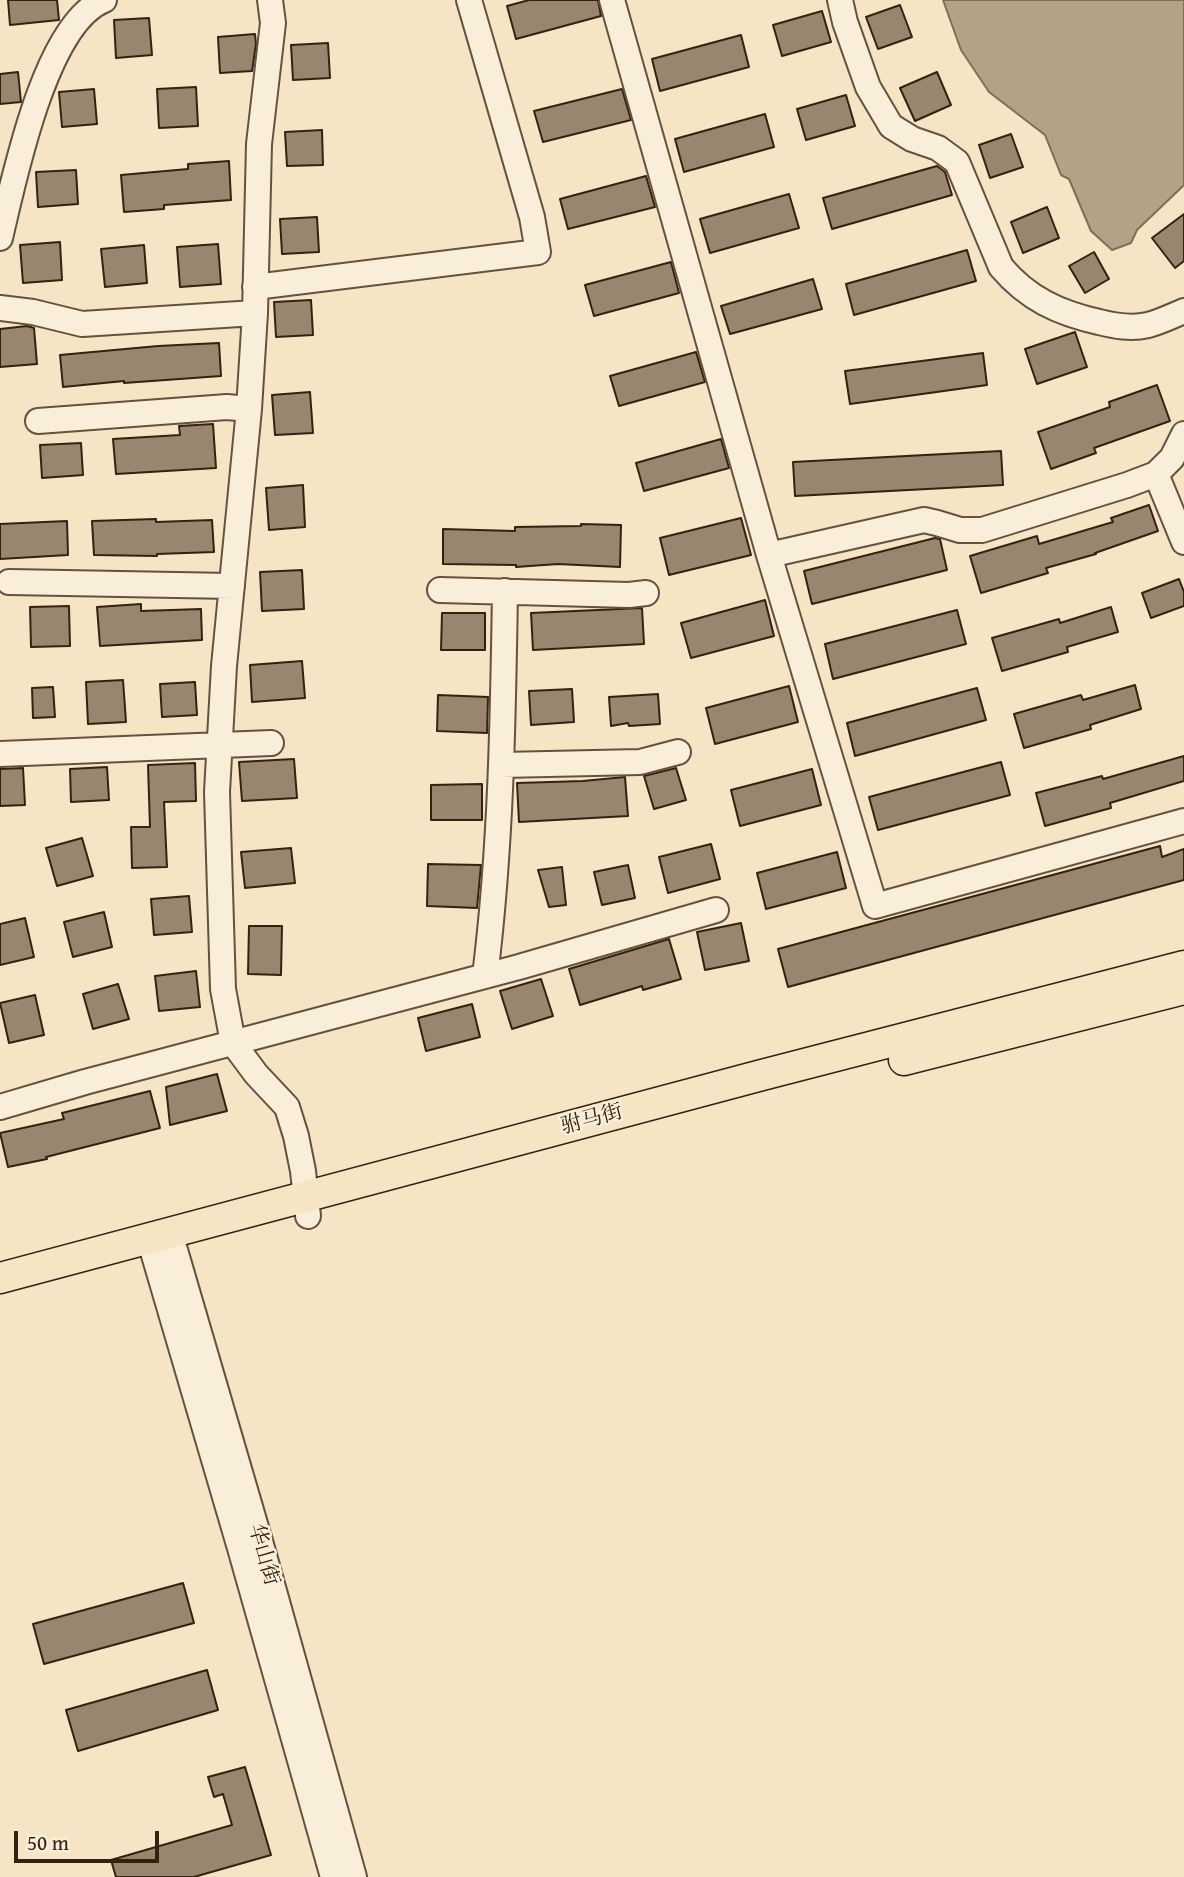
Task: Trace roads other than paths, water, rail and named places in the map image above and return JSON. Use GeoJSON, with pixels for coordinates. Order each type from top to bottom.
{"type":"FeatureCollection","features":[{"type":"Feature","properties":{"kind":"main road","name":"驸马街"},"geometry":{"type":"LineString","coordinates":[[0,1298],[162,1245],[307,1206],[735,1082],[1184,965]]}},
{"type":"Feature","properties":{"kind":"main road","name":"驸马街"},"geometry":{"type":"LineString","coordinates":[[307,1206],[1184,989]]}},
{"type":"Feature","properties":{"kind":"main road","name":"驸马街"},"geometry":{"type":"LineString","coordinates":[[0,1278],[162,1245]]}},
{"type":"Feature","properties":{"kind":"street"},"geometry":{"type":"LineString","coordinates":[[0,237],[17,166],[47,74],[66,36],[80,16],[104,0]]}},
{"type":"Feature","properties":{"kind":"street"},"geometry":{"type":"LineString","coordinates":[[270,0],[273,23],[259,144],[255,313],[249,409],[224,666],[216,792],[223,989],[233,1043],[256,1074],[287,1107],[296,1136],[307,1206]]}},
{"type":"Feature","properties":{"kind":"street"},"geometry":{"type":"LineString","coordinates":[[255,288],[538,253],[532,216],[469,0]]}},
{"type":"Feature","properties":{"kind":"street"},"geometry":{"type":"LineString","coordinates":[[612,0],[769,555],[874,906],[1184,821]]}},
{"type":"Feature","properties":{"kind":"street"},"geometry":{"type":"LineString","coordinates":[[840,0],[868,88],[891,126],[912,139],[938,148],[957,162],[1001,267],[1012,281],[1035,298],[1071,315],[1121,327],[1147,325],[1184,311]]}},
{"type":"Feature","properties":{"kind":"street"},"geometry":{"type":"LineString","coordinates":[[0,307],[82,324],[255,313]]}},
{"type":"Feature","properties":{"kind":"street"},"geometry":{"type":"LineString","coordinates":[[38,421],[228,407],[249,409]]}},
{"type":"Feature","properties":{"kind":"street"},"geometry":{"type":"LineString","coordinates":[[769,555],[923,520],[960,530],[982,530],[1156,474],[1172,458],[1184,434]]}},
{"type":"Feature","properties":{"kind":"street"},"geometry":{"type":"LineString","coordinates":[[1156,474],[1184,542]]}},
{"type":"Feature","properties":{"kind":"street"},"geometry":{"type":"LineString","coordinates":[[9,582],[232,586]]}},
{"type":"Feature","properties":{"kind":"street"},"geometry":{"type":"LineString","coordinates":[[440,590],[629,595],[646,593]]}},
{"type":"Feature","properties":{"kind":"street"},"geometry":{"type":"LineString","coordinates":[[485,976],[493,917],[502,765],[505,592]]}},
{"type":"Feature","properties":{"kind":"street"},"geometry":{"type":"LineString","coordinates":[[0,754],[271,743]]}},
{"type":"Feature","properties":{"kind":"street"},"geometry":{"type":"LineString","coordinates":[[502,765],[640,762],[678,752]]}},
{"type":"Feature","properties":{"kind":"street"},"geometry":{"type":"LineString","coordinates":[[0,1107],[716,911]]}},
{"type":"Feature","properties":{"kind":"street","name":"华山街"},"geometry":{"type":"LineString","coordinates":[[162,1245],[244,1561],[333,1877]]}},
{"type":"Feature","properties":{"kind":"street","name":"华山街"},"geometry":{"type":"LineString","coordinates":[[162,1245],[260,1541],[354,1877]]}}]}
